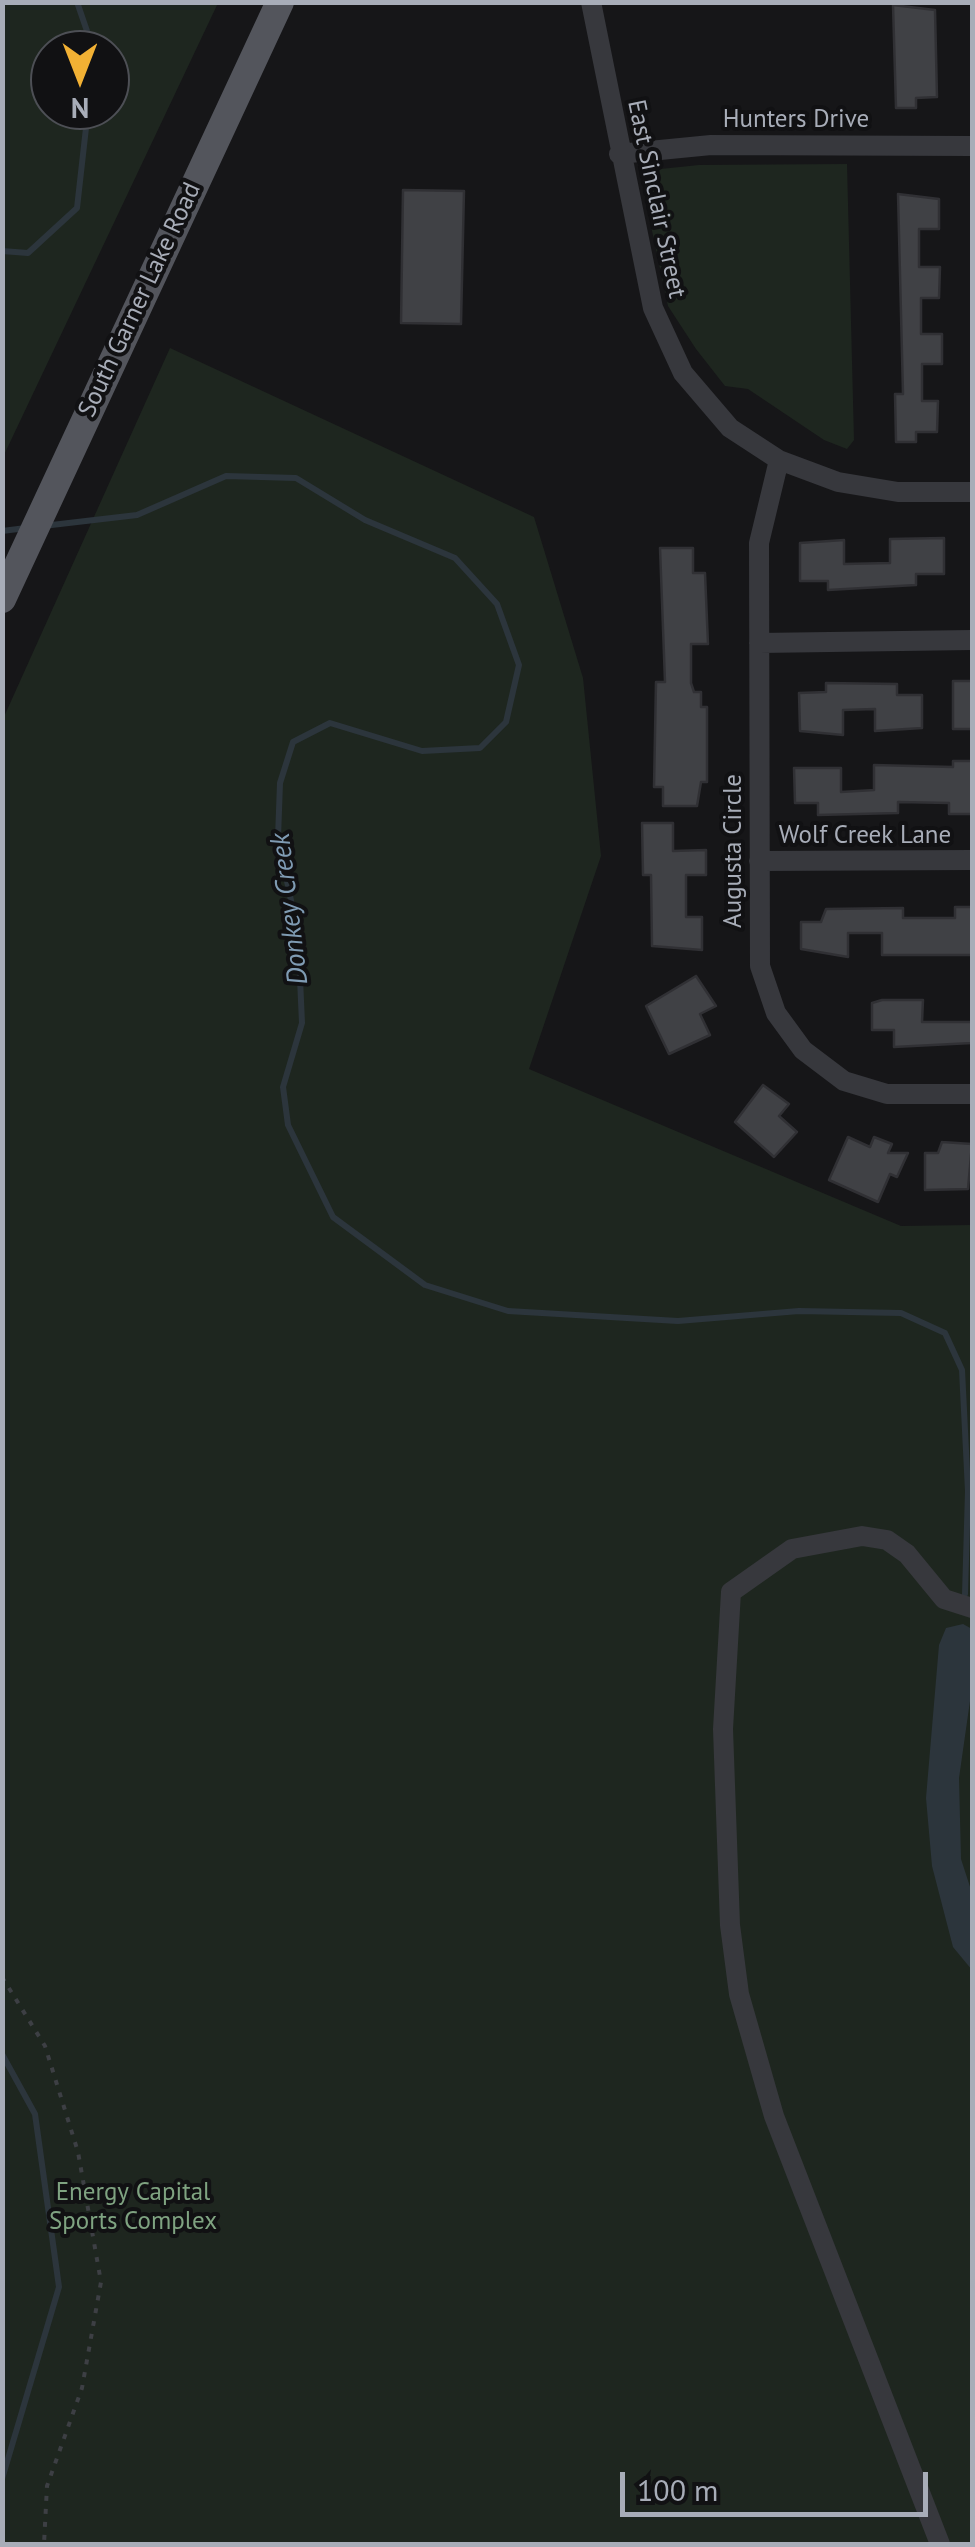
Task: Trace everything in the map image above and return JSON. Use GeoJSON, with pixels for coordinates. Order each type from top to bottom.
{"type":"FeatureCollection","features":[{"type":"Feature","properties":{"kind":"main road","name":"South Garner Lake Road"},"geometry":{"type":"LineString","coordinates":[[2,599],[280,2]]}},
{"type":"Feature","properties":{"kind":"street","name":"East Sinclair Street"},"geometry":{"type":"LineString","coordinates":[[591,2],[653,308],[683,373],[730,428],[779,460],[838,482],[898,492],[972,492]]}},
{"type":"Feature","properties":{"kind":"street","name":"Hunters Drive"},"geometry":{"type":"LineString","coordinates":[[619,154],[711,145],[972,146]]}},
{"type":"Feature","properties":{"kind":"street","name":"Augusta Circle"},"geometry":{"type":"LineString","coordinates":[[779,460],[760,544],[760,966],[776,1013],[802,1050],[844,1081],[887,1094],[972,1094]]}},
{"type":"Feature","properties":{"kind":"street"},"geometry":{"type":"LineString","coordinates":[[759,642],[972,640]]}},
{"type":"Feature","properties":{"kind":"street","name":"Wolf Creek Lane"},"geometry":{"type":"LineString","coordinates":[[759,862],[972,860]]}},
{"type":"Feature","properties":{"kind":"street"},"geometry":{"type":"LineString","coordinates":[[940,2544],[774,2116],[739,1994],[730,1925],[724,1729],[730,1592],[792,1549],[862,1536],[887,1540],[907,1554],[944,1599],[972,1608]]}},
{"type":"Feature","properties":{"kind":"path"},"geometry":{"type":"LineString","coordinates":[[2,1976],[45,2046],[78,2152],[101,2282],[82,2388],[47,2486],[44,2544]]}},
{"type":"Feature","properties":{"kind":"green space"},"geometry":{"type":"Polygon","coordinates":[[[2,3],[218,3],[3,457],[2,3]]]}},
{"type":"Feature","properties":{"kind":"green space"},"geometry":{"type":"Polygon","coordinates":[[[847,164],[854,440],[847,449],[824,440],[748,389],[725,386],[696,349],[668,306],[641,179],[651,170],[699,165],[847,164]]]}},
{"type":"Feature","properties":{"kind":"green space","name":"Energy Capital Sports Complex"},"geometry":{"type":"Polygon","coordinates":[[[170,348],[534,517],[583,678],[601,856],[529,1069],[901,1226],[972,1225],[972,2544],[3,2544],[3,719],[170,348]]]}},
{"type":"Feature","properties":{"kind":"shaded area"},"geometry":{"type":"Polygon","coordinates":[[[963,1624],[972,1629],[972,1687],[959,1778],[961,1859],[972,1893],[972,1970],[953,1947],[932,1866],[926,1798],[939,1645],[946,1628],[963,1624]]]}},
{"type":"Feature","properties":{"kind":"building"},"geometry":{"type":"Polygon","coordinates":[[[893,5],[935,10],[937,97],[916,98],[916,108],[896,108],[893,5]]]}},
{"type":"Feature","properties":{"kind":"building"},"geometry":{"type":"Polygon","coordinates":[[[403,190],[464,191],[461,324],[401,323],[403,190]]]}},
{"type":"Feature","properties":{"kind":"building"},"geometry":{"type":"Polygon","coordinates":[[[898,194],[939,199],[939,229],[919,229],[919,267],[940,267],[939,298],[921,298],[921,334],[942,334],[942,364],[922,364],[922,401],[938,401],[937,432],[916,432],[916,442],[896,442],[895,394],[903,394],[898,194]]]}},
{"type":"Feature","properties":{"kind":"building"},"geometry":{"type":"Polygon","coordinates":[[[944,538],[944,574],[916,574],[916,585],[828,590],[828,581],[800,581],[800,543],[844,540],[844,564],[890,563],[890,539],[944,538]]]}},
{"type":"Feature","properties":{"kind":"building"},"geometry":{"type":"Polygon","coordinates":[[[660,548],[693,548],[693,573],[705,573],[708,644],[691,644],[691,683],[694,692],[701,692],[701,707],[707,707],[707,782],[701,782],[697,806],[663,806],[663,787],[654,787],[656,682],[665,682],[660,548]]]}},
{"type":"Feature","properties":{"kind":"building"},"geometry":{"type":"Polygon","coordinates":[[[953,681],[972,681],[972,729],[953,729],[953,681]]]}},
{"type":"Feature","properties":{"kind":"building"},"geometry":{"type":"Polygon","coordinates":[[[826,683],[897,684],[897,695],[922,695],[922,728],[875,731],[875,709],[843,710],[843,735],[800,731],[799,693],[826,692],[826,683]]]}},
{"type":"Feature","properties":{"kind":"building"},"geometry":{"type":"Polygon","coordinates":[[[953,761],[972,761],[972,814],[949,814],[949,803],[898,802],[898,813],[818,815],[818,803],[795,803],[794,768],[841,768],[841,792],[874,790],[874,765],[953,767],[953,761]]]}},
{"type":"Feature","properties":{"kind":"building"},"geometry":{"type":"Polygon","coordinates":[[[642,823],[673,823],[673,851],[706,850],[706,875],[686,875],[686,917],[702,917],[702,950],[652,946],[651,875],[643,875],[642,823]]]}},
{"type":"Feature","properties":{"kind":"building"},"geometry":{"type":"Polygon","coordinates":[[[955,907],[972,907],[972,955],[882,955],[882,933],[848,933],[848,957],[801,949],[801,922],[821,922],[826,909],[903,908],[903,918],[955,918],[955,907]]]}},
{"type":"Feature","properties":{"kind":"building"},"geometry":{"type":"Polygon","coordinates":[[[696,976],[716,1006],[700,1014],[710,1035],[669,1054],[646,1006],[696,976]]]}},
{"type":"Feature","properties":{"kind":"building"},"geometry":{"type":"Polygon","coordinates":[[[923,1000],[922,1022],[972,1022],[972,1043],[894,1047],[894,1030],[872,1030],[872,1003],[923,1000]]]}},
{"type":"Feature","properties":{"kind":"building"},"geometry":{"type":"Polygon","coordinates":[[[763,1085],[789,1104],[779,1116],[797,1132],[774,1157],[735,1122],[763,1085]]]}},
{"type":"Feature","properties":{"kind":"building"},"geometry":{"type":"Polygon","coordinates":[[[848,1137],[870,1147],[874,1137],[892,1144],[888,1153],[908,1153],[897,1177],[890,1174],[878,1202],[829,1180],[848,1137]]]}},
{"type":"Feature","properties":{"kind":"building"},"geometry":{"type":"Polygon","coordinates":[[[942,1142],[972,1144],[968,1189],[925,1190],[925,1153],[938,1153],[942,1142]]]}},
{"type":"Feature","properties":{"kind":"waterway"},"geometry":{"type":"LineString","coordinates":[[77,2],[87,30]]}},
{"type":"Feature","properties":{"kind":"waterway"},"geometry":{"type":"LineString","coordinates":[[2,251],[28,253],[77,208],[86,130]]}},
{"type":"Feature","properties":{"kind":"waterway","name":"Donkey Creek"},"geometry":{"type":"LineString","coordinates":[[43,526],[137,515],[226,476],[296,478],[365,520],[455,558],[497,604],[519,665],[506,722],[480,748],[422,751],[330,723],[293,742],[280,783],[278,838],[298,934],[302,1023],[283,1087],[288,1125],[333,1217],[425,1285],[508,1311],[678,1321],[799,1311],[901,1313],[945,1333],[962,1370],[968,1491],[972,1493]]}},
{"type":"Feature","properties":{"kind":"waterway","name":"Donkey Creek"},"geometry":{"type":"LineString","coordinates":[[2,531],[26,528]]}},
{"type":"Feature","properties":{"kind":"waterway","name":"Donkey Creek"},"geometry":{"type":"LineString","coordinates":[[965,1594],[968,1491]]}},
{"type":"Feature","properties":{"kind":"waterway"},"geometry":{"type":"LineString","coordinates":[[2,2054],[35,2114],[59,2287],[2,2479]]}}]}
